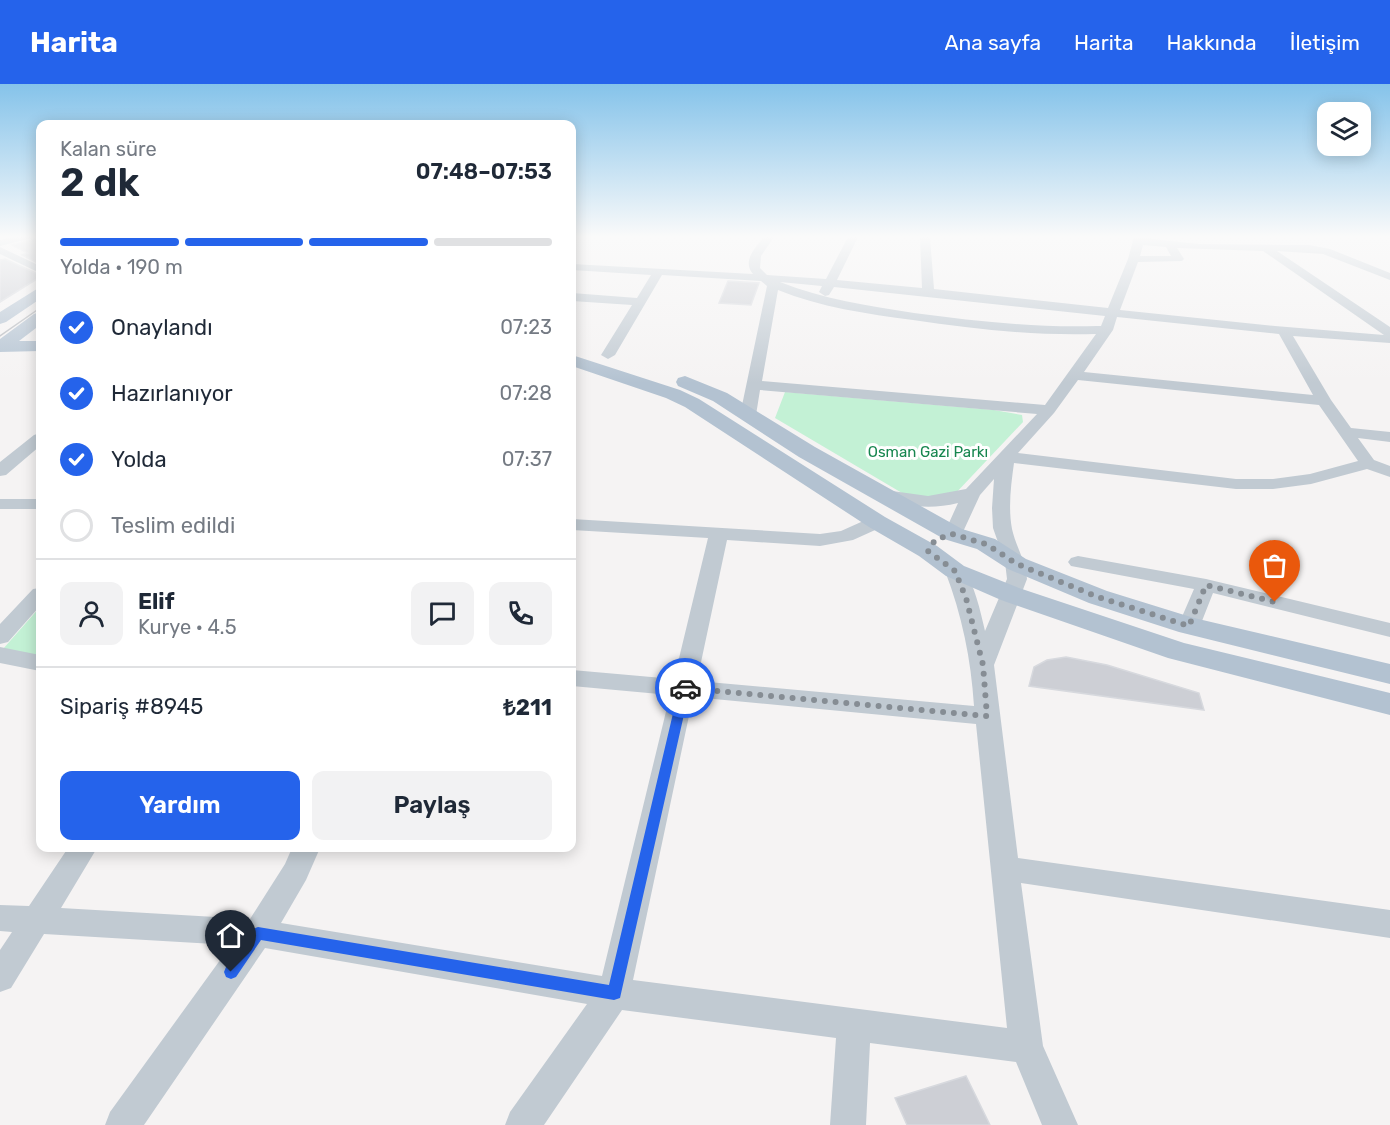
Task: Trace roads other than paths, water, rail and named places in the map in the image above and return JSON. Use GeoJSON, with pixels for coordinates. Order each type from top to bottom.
{"type":"FeatureCollection","features":[{"type":"Feature","properties":{"kind":"main road"},"geometry":{"type":"LineString","coordinates":[[0,319],[36,295]]}},
{"type":"Feature","properties":{"kind":"main road"},"geometry":{"type":"LineString","coordinates":[[0,342],[20,332],[36,320]]}},
{"type":"Feature","properties":{"kind":"main road"},"geometry":{"type":"LineString","coordinates":[[20,332],[36,332]]}},
{"type":"Feature","properties":{"kind":"main road"},"geometry":{"type":"LineString","coordinates":[[0,342],[36,346]]}},
{"type":"Feature","properties":{"kind":"main road"},"geometry":{"type":"LineString","coordinates":[[576,347],[608,355],[696,386],[952,534],[986,544],[1017,564],[1098,597],[1189,626],[1390,674]]}},
{"type":"Feature","properties":{"kind":"main road"},"geometry":{"type":"LineString","coordinates":[[576,361],[673,394],[692,403],[878,522],[928,551],[955,571],[1010,594],[1178,651],[1390,704]]}},
{"type":"Feature","properties":{"kind":"main road"},"geometry":{"type":"LineString","coordinates":[[928,551],[935,540],[952,534]]}},
{"type":"Feature","properties":{"kind":"main road"},"geometry":{"type":"LineString","coordinates":[[955,571],[991,576],[1006,573],[1017,564]]}},
{"type":"Feature","properties":{"kind":"street"},"geometry":{"type":"LineString","coordinates":[[608,355],[650,286]]}},
{"type":"Feature","properties":{"kind":"street"},"geometry":{"type":"LineString","coordinates":[[748,415],[773,286]]}},
{"type":"Feature","properties":{"kind":"street"},"geometry":{"type":"LineString","coordinates":[[777,286],[820,301],[884,313],[1037,330],[1106,330]]}},
{"type":"Feature","properties":{"kind":"street"},"geometry":{"type":"LineString","coordinates":[[820,301],[828,286]]}},
{"type":"Feature","properties":{"kind":"street"},"geometry":{"type":"LineString","coordinates":[[865,286],[1284,331],[1390,339]]}},
{"type":"Feature","properties":{"kind":"street"},"geometry":{"type":"LineString","coordinates":[[927,286],[927,292]]}},
{"type":"Feature","properties":{"kind":"street"},"geometry":{"type":"LineString","coordinates":[[952,534],[972,493],[1049,410],[1075,375],[1106,330],[1123,286]]}},
{"type":"Feature","properties":{"kind":"street"},"geometry":{"type":"LineString","coordinates":[[1320,286],[1390,333]]}},
{"type":"Feature","properties":{"kind":"street"},"geometry":{"type":"LineString","coordinates":[[954,294],[956,321]]}},
{"type":"Feature","properties":{"kind":"street"},"geometry":{"type":"LineString","coordinates":[[576,297],[640,302]]}},
{"type":"Feature","properties":{"kind":"street"},"geometry":{"type":"LineString","coordinates":[[1284,331],[1324,400],[1368,464]]}},
{"type":"Feature","properties":{"kind":"street"},"geometry":{"type":"LineString","coordinates":[[1075,375],[1324,400]]}},
{"type":"Feature","properties":{"kind":"street"},"geometry":{"type":"LineString","coordinates":[[755,386],[1049,410]]}},
{"type":"Feature","properties":{"kind":"street"},"geometry":{"type":"LineString","coordinates":[[1345,432],[1390,437]]}},
{"type":"Feature","properties":{"kind":"street"},"geometry":{"type":"LineString","coordinates":[[0,471],[36,441]]}},
{"type":"Feature","properties":{"kind":"street"},"geometry":{"type":"LineString","coordinates":[[1006,458],[1236,484],[1283,483],[1368,464],[1390,472]]}},
{"type":"Feature","properties":{"kind":"street"},"geometry":{"type":"LineString","coordinates":[[983,665],[1017,579],[1017,564],[1005,537],[1000,494],[1006,458]]}},
{"type":"Feature","properties":{"kind":"street"},"geometry":{"type":"LineString","coordinates":[[881,494],[928,503],[946,502],[972,493]]}},
{"type":"Feature","properties":{"kind":"street"},"geometry":{"type":"LineString","coordinates":[[0,504],[36,504]]}},
{"type":"Feature","properties":{"kind":"street"},"geometry":{"type":"LineString","coordinates":[[576,524],[820,540],[846,536],[878,522]]}},
{"type":"Feature","properties":{"kind":"street"},"geometry":{"type":"LineString","coordinates":[[523,1125],[614,993],[719,534]]}},
{"type":"Feature","properties":{"kind":"street"},"geometry":{"type":"LineString","coordinates":[[1078,562],[1206,585],[1390,630]]}},
{"type":"Feature","properties":{"kind":"street"},"geometry":{"type":"LineString","coordinates":[[955,571],[966,598],[983,665],[1026,1047],[1060,1125]]}},
{"type":"Feature","properties":{"kind":"street"},"geometry":{"type":"LineString","coordinates":[[1189,626],[1206,585]]}},
{"type":"Feature","properties":{"kind":"street"},"geometry":{"type":"LineString","coordinates":[[0,637],[36,598]]}},
{"type":"Feature","properties":{"kind":"street"},"geometry":{"type":"LineString","coordinates":[[0,655],[36,662]]}},
{"type":"Feature","properties":{"kind":"street"},"geometry":{"type":"LineString","coordinates":[[576,678],[987,716]]}},
{"type":"Feature","properties":{"kind":"street"},"geometry":{"type":"LineString","coordinates":[[0,976],[80,852]]}},
{"type":"Feature","properties":{"kind":"street"},"geometry":{"type":"LineString","coordinates":[[123,1125],[258,933],[296,871],[304,852]]}},
{"type":"Feature","properties":{"kind":"street"},"geometry":{"type":"LineString","coordinates":[[1005,868],[1390,924]]}},
{"type":"Feature","properties":{"kind":"street"},"geometry":{"type":"LineString","coordinates":[[0,918],[36,922],[258,933],[614,993],[1026,1047]]}},
{"type":"Feature","properties":{"kind":"street"},"geometry":{"type":"LineString","coordinates":[[848,1125],[854,1024]]}},
{"type":"Feature","properties":{"kind":"tram line"},"geometry":{"type":"LineString","coordinates":[[0,336],[36,311]]}},
{"type":"Feature","properties":{"kind":"park label","name":"Osman Gazi Parkı"},"geometry":{"type":"Point","coordinates":[928,452]}}]}
